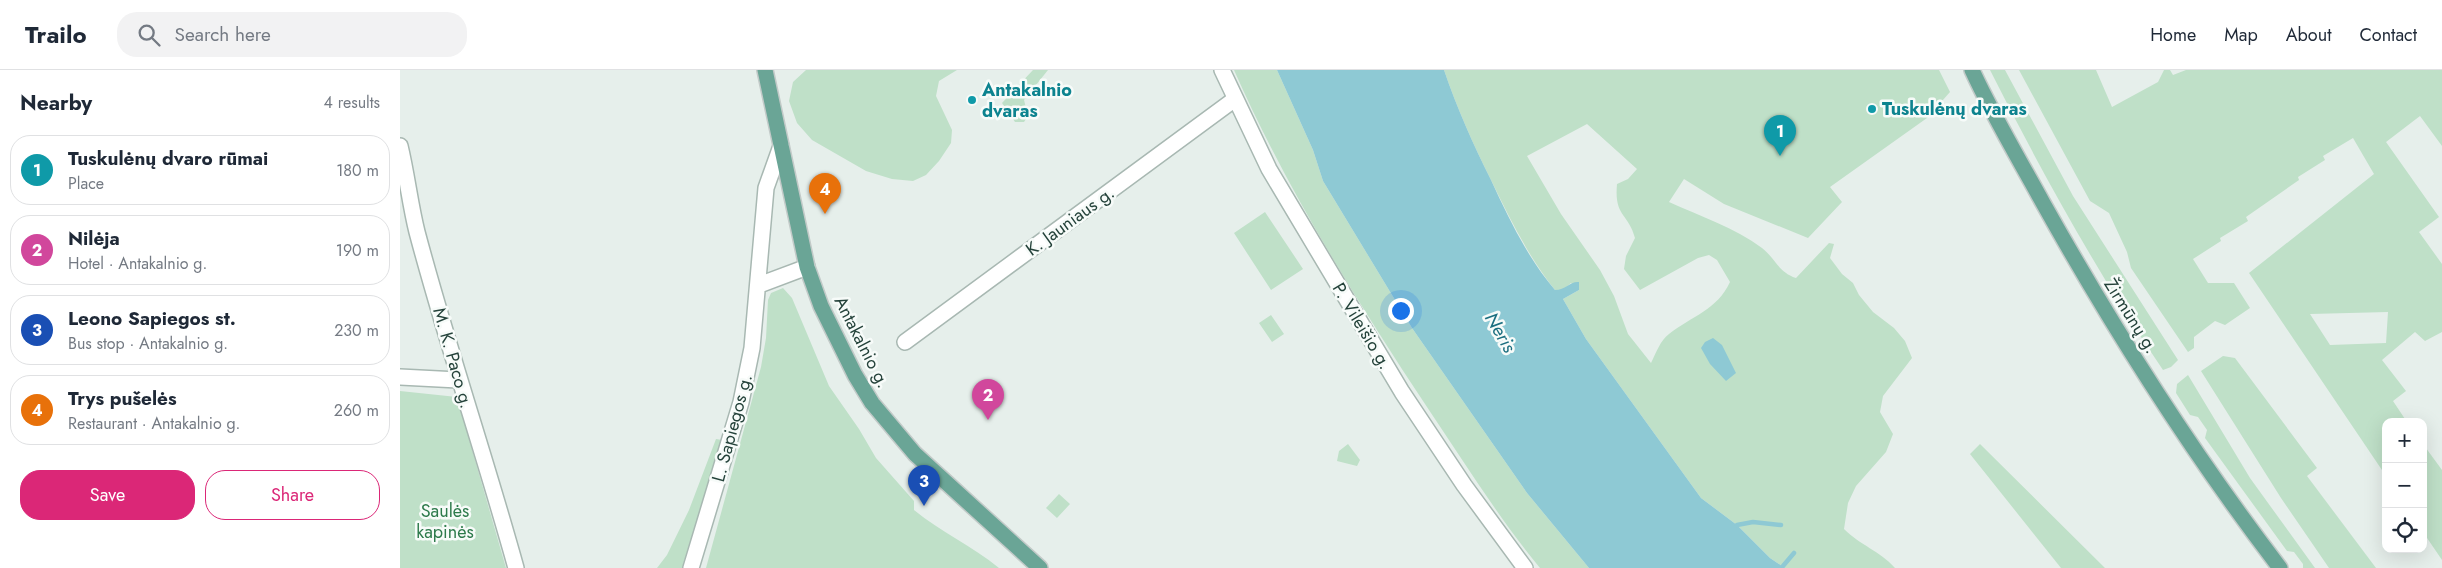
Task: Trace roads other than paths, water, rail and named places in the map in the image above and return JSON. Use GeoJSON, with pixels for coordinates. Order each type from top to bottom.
{"type":"FeatureCollection","features":[{"type":"Feature","properties":{"kind":"main road","name":"Antakalnio g."},"geometry":{"type":"LineString","coordinates":[[765,70],[807,267],[835,337],[872,403],[930,468],[1040,568]]}},
{"type":"Feature","properties":{"kind":"main road","name":"Žirmūnų g."},"geometry":{"type":"LineString","coordinates":[[1972,70],[1998,122],[2067,246],[2149,381],[2204,463],[2280,568]]}},
{"type":"Feature","properties":{"kind":"street","name":"P. Vileišio g."},"geometry":{"type":"LineString","coordinates":[[1222,70],[1280,189],[1402,392],[1464,485],[1525,568]]}},
{"type":"Feature","properties":{"kind":"street","name":"K. Jauniaus g."},"geometry":{"type":"LineString","coordinates":[[905,342],[1235,99]]}},
{"type":"Feature","properties":{"kind":"street","name":"M. K. Paco g."},"geometry":{"type":"LineString","coordinates":[[400,146],[416,230],[458,380],[496,497],[516,568]]}},
{"type":"Feature","properties":{"kind":"street","name":"L. Sapiegos g."},"geometry":{"type":"LineString","coordinates":[[691,568],[739,411],[752,348],[766,188],[781,146]]}},
{"type":"Feature","properties":{"kind":"street"},"geometry":{"type":"LineString","coordinates":[[759,285],[807,267]]}},
{"type":"Feature","properties":{"kind":"street"},"geometry":{"type":"LineString","coordinates":[[400,377],[458,380]]}},
{"type":"Feature","properties":{"kind":"water","name":"Neris"},"geometry":{"type":"Polygon","coordinates":[[[1277,70],[1444,70],[1478,153],[1527,251],[1555,290],[1579,282],[1579,290],[1563,299],[1586,339],[1701,498],[1737,525],[1770,558],[1785,568],[1589,568],[1527,493],[1412,328],[1323,181],[1313,150],[1277,70]]]}},
{"type":"Feature","properties":{"kind":"water"},"geometry":{"type":"Polygon","coordinates":[[[1713,338],[1722,345],[1736,373],[1726,381],[1710,364],[1701,348],[1705,342],[1713,338]]]}},
{"type":"Feature","properties":{"kind":"waterway"},"geometry":{"type":"LineString","coordinates":[[1737,525],[1753,522],[1781,525]]}},
{"type":"Feature","properties":{"kind":"waterway"},"geometry":{"type":"LineString","coordinates":[[1783,566],[1794,553]]}},
{"type":"Feature","properties":{"kind":"place","name":"Antakalnio dvaras"},"geometry":{"type":"Point","coordinates":[972,100]}},
{"type":"Feature","properties":{"kind":"place","name":"Tuskulėnų dvaras"},"geometry":{"type":"Point","coordinates":[1872,109]}},
{"type":"Feature","properties":{"kind":"place","name":"Tuskulėnų dvaro rūmai"},"geometry":{"type":"Point","coordinates":[1780,156]}},
{"type":"Feature","properties":{"kind":"place","name":"Trys pušelės"},"geometry":{"type":"Point","coordinates":[825,214]}},
{"type":"Feature","properties":{"kind":"place","name":"Nilėja"},"geometry":{"type":"Point","coordinates":[988,420]}},
{"type":"Feature","properties":{"kind":"place","name":"Leono Sapiegos st."},"geometry":{"type":"Point","coordinates":[924,506]}},
{"type":"Feature","properties":{"kind":"park label","name":"Saulės kapinės"},"geometry":{"type":"Point","coordinates":[445,521]}}]}
